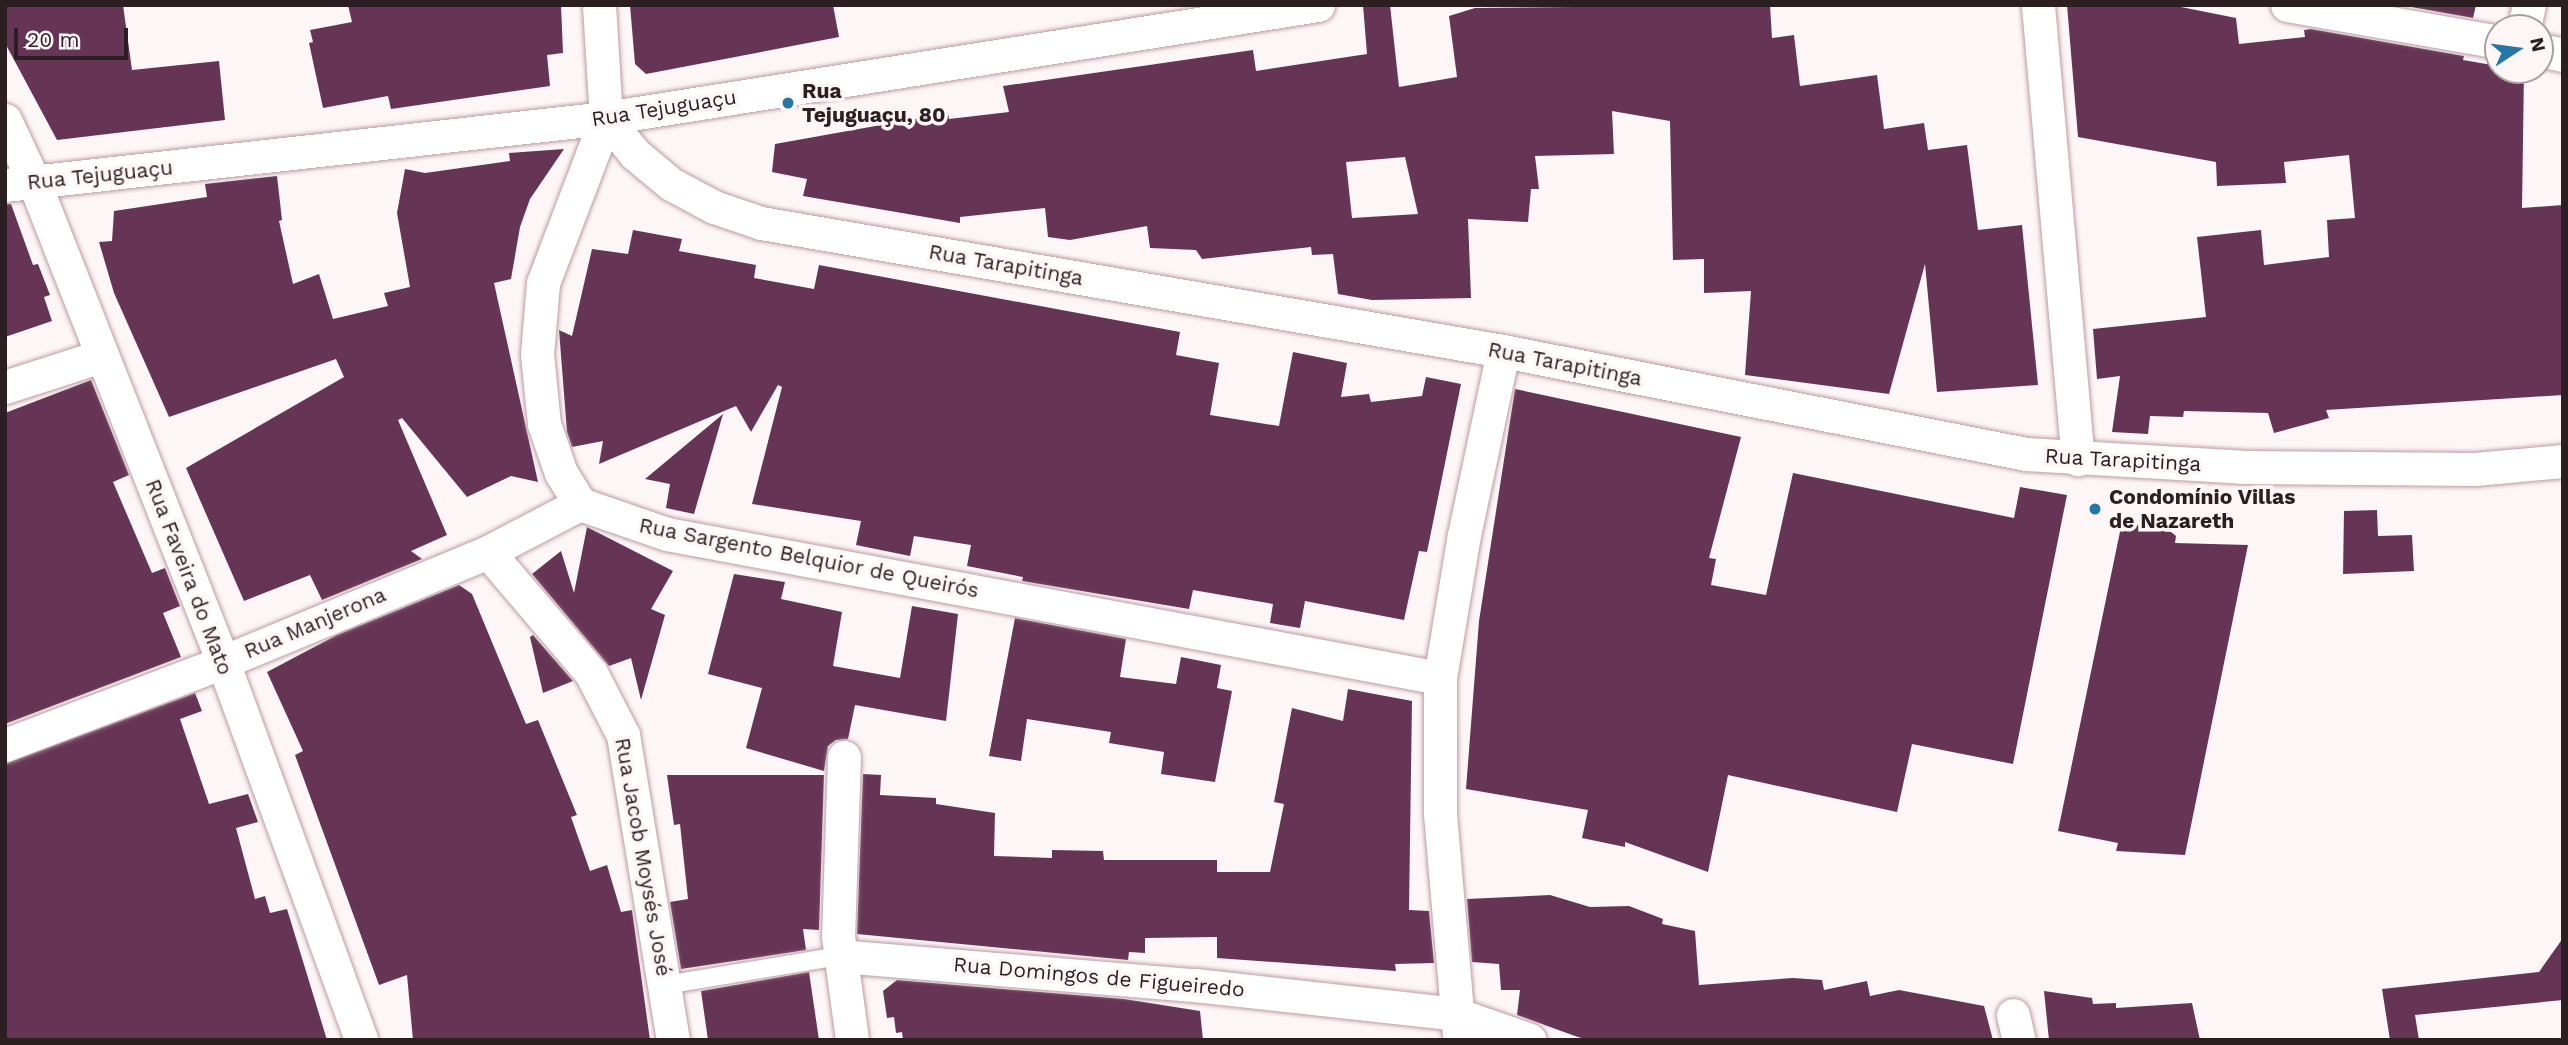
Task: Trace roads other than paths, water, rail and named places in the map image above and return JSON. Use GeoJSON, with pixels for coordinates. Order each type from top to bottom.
{"type":"FeatureCollection","features":[{"type":"Feature","properties":{"kind":"street"},"geometry":{"type":"LineString","coordinates":[[580,504],[561,472],[544,424],[537,355],[542,283],[606,118],[599,5]]}},
{"type":"Feature","properties":{"kind":"street","name":"Rua Tejuguaçu"},"geometry":{"type":"LineString","coordinates":[[20,183],[606,118],[1318,5]]}},
{"type":"Feature","properties":{"kind":"street"},"geometry":{"type":"LineString","coordinates":[[2038,5],[2078,459]]}},
{"type":"Feature","properties":{"kind":"street"},"geometry":{"type":"LineString","coordinates":[[2287,5],[2484,40]]}},
{"type":"Feature","properties":{"kind":"street","name":"Rua Tarapitinga"},"geometry":{"type":"LineString","coordinates":[[606,118],[635,154],[671,184],[714,207],[761,223],[1503,351],[1886,428],[2078,459],[2474,469],[2563,461]]}},
{"type":"Feature","properties":{"kind":"street","name":"Rua Faveira do Mato"},"geometry":{"type":"LineString","coordinates":[[5,120],[20,183],[101,356],[223,662],[361,1040]]}},
{"type":"Feature","properties":{"kind":"street"},"geometry":{"type":"LineString","coordinates":[[1458,1027],[1440,812],[1440,678],[1464,535],[1503,351]]}},
{"type":"Feature","properties":{"kind":"street"},"geometry":{"type":"LineString","coordinates":[[5,387],[101,356]]}},
{"type":"Feature","properties":{"kind":"street","name":"Rua Manjerona"},"geometry":{"type":"LineString","coordinates":[[5,745],[223,662],[488,552],[580,504]]}},
{"type":"Feature","properties":{"kind":"street","name":"Rua Sargento Belquior de Queirós"},"geometry":{"type":"LineString","coordinates":[[580,504],[667,534],[1440,678]]}},
{"type":"Feature","properties":{"kind":"street","name":"Rua Jacob Moysés José"},"geometry":{"type":"LineString","coordinates":[[488,552],[591,673],[623,735],[673,1040]]}},
{"type":"Feature","properties":{"kind":"street"},"geometry":{"type":"LineString","coordinates":[[844,757],[839,956],[852,1040]]}},
{"type":"Feature","properties":{"kind":"street","name":"Rua Domingos de Figueiredo"},"geometry":{"type":"LineString","coordinates":[[839,956],[1195,985],[1530,1040]]}},
{"type":"Feature","properties":{"kind":"lane","name":"Rua Domingos de Figueiredo"},"geometry":{"type":"LineString","coordinates":[[666,985],[839,956]]}},
{"type":"Feature","properties":{"kind":"place","name":"Rua Tejuguaçu, 80"},"geometry":{"type":"Point","coordinates":[788,103]}},
{"type":"Feature","properties":{"kind":"place","name":"Condomínio Villas de Nazareth"},"geometry":{"type":"Point","coordinates":[2095,509]}}]}
